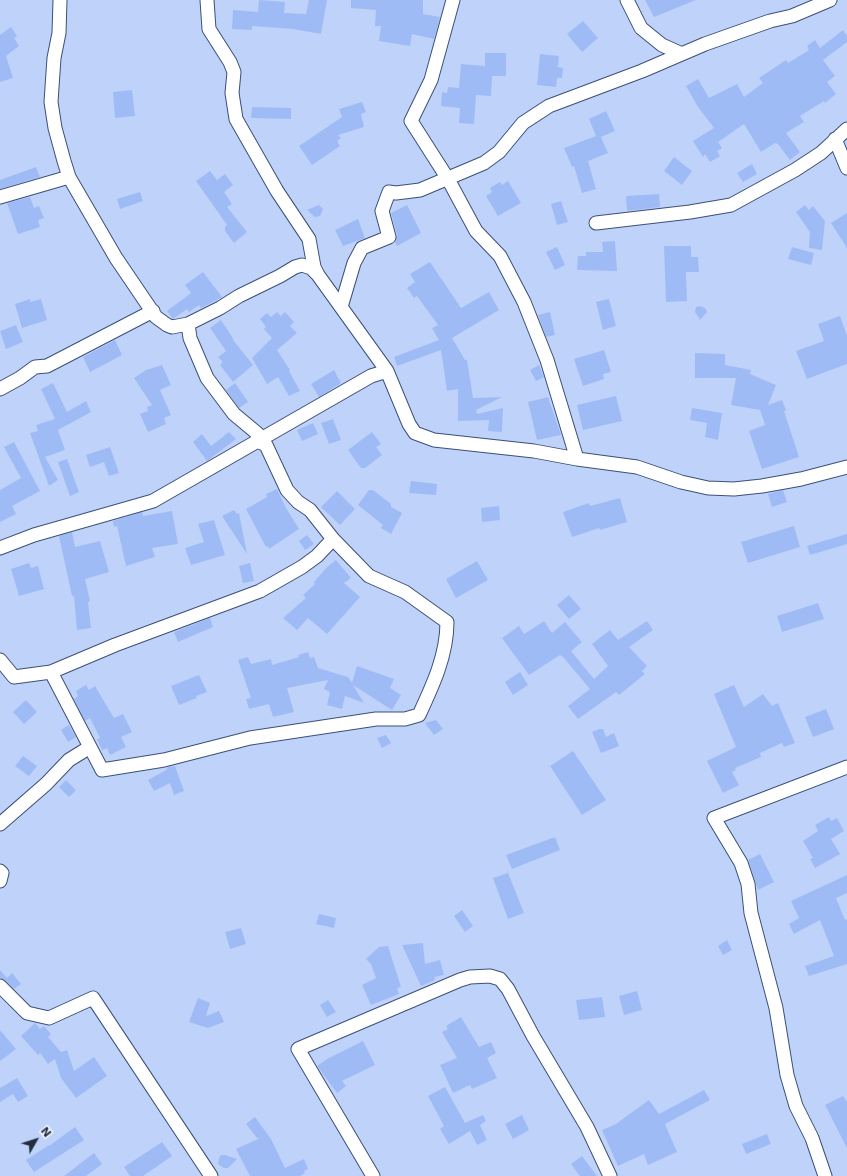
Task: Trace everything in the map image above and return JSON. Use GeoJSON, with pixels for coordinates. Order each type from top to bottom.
{"type":"FeatureCollection","features":[{"type":"Feature","properties":{"kind":"street"},"geometry":{"type":"LineString","coordinates":[[60,0],[59,33],[54,58],[51,102],[55,128],[69,178],[116,258],[156,317],[172,327],[188,324],[220,308],[239,296],[280,276],[295,266],[302,265],[311,268],[318,275]]}},
{"type":"Feature","properties":{"kind":"street"},"geometry":{"type":"LineString","coordinates":[[207,0],[209,29],[230,62],[234,72],[232,94],[236,119],[277,191],[309,239],[314,267],[318,275],[388,371],[409,424],[415,433],[434,440],[534,451],[577,460],[637,467],[699,486],[734,489],[801,479],[847,468]]}},
{"type":"Feature","properties":{"kind":"street"},"geometry":{"type":"LineString","coordinates":[[453,0],[431,80],[411,121],[448,179],[476,231],[500,256],[524,302],[547,360],[577,460]]}},
{"type":"Feature","properties":{"kind":"street"},"geometry":{"type":"LineString","coordinates":[[627,0],[641,28],[662,45],[682,54]]}},
{"type":"Feature","properties":{"kind":"street"},"geometry":{"type":"LineString","coordinates":[[341,307],[354,263],[362,248],[389,237],[382,211],[389,192],[396,193],[420,190],[484,163],[499,152],[523,123],[549,106],[770,20],[792,16],[830,0]]}},
{"type":"Feature","properties":{"kind":"street"},"geometry":{"type":"LineString","coordinates":[[661,63],[662,45]]}},
{"type":"Feature","properties":{"kind":"street"},"geometry":{"type":"LineString","coordinates":[[596,223],[690,212],[731,205],[795,170],[820,153],[847,129]]}},
{"type":"Feature","properties":{"kind":"street"},"geometry":{"type":"LineString","coordinates":[[835,140],[847,168]]}},
{"type":"Feature","properties":{"kind":"street"},"geometry":{"type":"LineString","coordinates":[[0,196],[69,178]]}},
{"type":"Feature","properties":{"kind":"street"},"geometry":{"type":"LineString","coordinates":[[0,389],[20,378],[35,367],[47,366],[153,311]]}},
{"type":"Feature","properties":{"kind":"street"},"geometry":{"type":"LineString","coordinates":[[188,324],[190,338],[207,378],[234,414],[258,434],[257,441]]}},
{"type":"Feature","properties":{"kind":"street"},"geometry":{"type":"LineString","coordinates":[[0,548],[34,534],[153,501],[371,376],[388,371]]}},
{"type":"Feature","properties":{"kind":"street"},"geometry":{"type":"LineString","coordinates":[[51,672],[102,770],[164,760],[250,738],[376,719],[405,719],[419,715],[434,683],[445,650],[448,622],[405,592],[369,576],[333,539],[310,510],[298,502],[287,490],[266,445],[257,441]]}},
{"type":"Feature","properties":{"kind":"street"},"geometry":{"type":"LineString","coordinates":[[0,660],[14,677],[51,672],[115,645],[260,591],[302,567],[317,556],[333,539]]}},
{"type":"Feature","properties":{"kind":"street"},"geometry":{"type":"LineString","coordinates":[[0,824],[46,784],[69,760],[90,747]]}},
{"type":"Feature","properties":{"kind":"street"},"geometry":{"type":"LineString","coordinates":[[825,1176],[810,1132],[796,1106],[787,1075],[776,1008],[751,913],[748,884],[741,863],[714,818],[847,767]]}},
{"type":"Feature","properties":{"kind":"street"},"geometry":{"type":"LineString","coordinates":[[0,871],[2,873],[0,882]]}},
{"type":"Feature","properties":{"kind":"street"},"geometry":{"type":"LineString","coordinates":[[373,1176],[298,1049],[460,980],[470,977],[490,976],[500,979],[508,989],[533,1036],[587,1127],[610,1176]]}},
{"type":"Feature","properties":{"kind":"street"},"geometry":{"type":"LineString","coordinates":[[0,986],[27,1013],[49,1018],[93,998],[211,1176]]}},
{"type":"Feature","properties":{"kind":"building"},"geometry":{"type":"Polygon","coordinates":[[[259,0],[285,2],[284,13],[306,14],[309,0],[327,0],[321,34],[293,29],[252,26],[252,30],[232,29],[233,10],[258,12],[259,0]]]}},
{"type":"Feature","properties":{"kind":"building"},"geometry":{"type":"Polygon","coordinates":[[[351,0],[423,0],[423,14],[440,17],[434,39],[412,34],[410,46],[379,41],[381,26],[375,26],[376,10],[351,8],[351,0]]]}},
{"type":"Feature","properties":{"kind":"building"},"geometry":{"type":"Polygon","coordinates":[[[645,0],[696,0],[654,17],[645,0]]]}},
{"type":"Feature","properties":{"kind":"building"},"geometry":{"type":"Polygon","coordinates":[[[583,21],[598,38],[582,52],[567,34],[583,21]]]}},
{"type":"Feature","properties":{"kind":"building"},"geometry":{"type":"Polygon","coordinates":[[[11,27],[17,36],[14,38],[19,46],[6,56],[13,78],[0,82],[0,35],[11,27]]]}},
{"type":"Feature","properties":{"kind":"building"},"geometry":{"type":"Polygon","coordinates":[[[843,30],[847,36],[847,42],[823,60],[835,76],[827,82],[836,94],[825,103],[824,101],[800,116],[804,122],[786,133],[800,152],[790,160],[778,144],[775,143],[761,152],[744,124],[718,142],[722,148],[717,151],[720,156],[710,162],[705,154],[703,157],[693,141],[714,128],[698,107],[686,86],[698,79],[709,98],[737,84],[744,97],[763,83],[759,78],[786,60],[788,63],[809,50],[807,46],[815,40],[820,48],[843,30]]]}},
{"type":"Feature","properties":{"kind":"building"},"geometry":{"type":"Polygon","coordinates":[[[485,53],[506,53],[506,76],[492,76],[491,96],[476,95],[474,124],[459,123],[460,108],[441,106],[442,92],[447,93],[448,87],[459,88],[461,64],[485,66],[485,53]]]}},
{"type":"Feature","properties":{"kind":"building"},"geometry":{"type":"Polygon","coordinates":[[[540,54],[559,56],[558,67],[563,68],[562,78],[557,78],[556,87],[537,85],[540,54]]]}},
{"type":"Feature","properties":{"kind":"building"},"geometry":{"type":"Polygon","coordinates":[[[132,90],[135,116],[115,118],[113,92],[132,90]]]}},
{"type":"Feature","properties":{"kind":"building"},"geometry":{"type":"Polygon","coordinates":[[[362,102],[366,112],[361,114],[364,127],[338,135],[341,138],[337,141],[340,146],[312,165],[299,146],[342,117],[339,109],[362,102]]]}},
{"type":"Feature","properties":{"kind":"building"},"geometry":{"type":"Polygon","coordinates":[[[252,107],[291,108],[291,119],[251,118],[252,107]]]}},
{"type":"Feature","properties":{"kind":"building"},"geometry":{"type":"Polygon","coordinates":[[[606,111],[615,131],[601,137],[608,153],[588,161],[596,189],[582,193],[574,166],[572,167],[564,148],[596,136],[589,119],[606,111]]]}},
{"type":"Feature","properties":{"kind":"building"},"geometry":{"type":"Polygon","coordinates":[[[674,157],[692,171],[682,185],[664,171],[674,157]]]}},
{"type":"Feature","properties":{"kind":"building"},"geometry":{"type":"Polygon","coordinates":[[[752,164],[757,174],[743,182],[737,173],[752,164]]]}},
{"type":"Feature","properties":{"kind":"building"},"geometry":{"type":"Polygon","coordinates":[[[36,167],[40,177],[0,189],[0,180],[36,167]]]}},
{"type":"Feature","properties":{"kind":"building"},"geometry":{"type":"Polygon","coordinates":[[[210,171],[217,180],[225,174],[233,185],[224,192],[232,204],[227,207],[247,232],[234,243],[225,231],[225,227],[227,225],[196,181],[210,171]]]}},
{"type":"Feature","properties":{"kind":"building"},"geometry":{"type":"Polygon","coordinates":[[[508,181],[521,203],[498,216],[486,196],[492,192],[490,188],[500,182],[502,185],[508,181]]]}},
{"type":"Feature","properties":{"kind":"building"},"geometry":{"type":"Polygon","coordinates":[[[140,192],[143,201],[120,209],[117,199],[140,192]]]}},
{"type":"Feature","properties":{"kind":"building"},"geometry":{"type":"Polygon","coordinates":[[[659,194],[660,207],[627,211],[626,196],[659,194]]]}},
{"type":"Feature","properties":{"kind":"building"},"geometry":{"type":"Polygon","coordinates":[[[30,197],[34,208],[39,206],[44,218],[38,220],[40,227],[18,234],[7,203],[30,197]]]}},
{"type":"Feature","properties":{"kind":"building"},"geometry":{"type":"Polygon","coordinates":[[[561,201],[568,222],[557,225],[551,204],[561,201]]]}},
{"type":"Feature","properties":{"kind":"building"},"geometry":{"type":"Polygon","coordinates":[[[319,205],[323,209],[320,216],[315,217],[307,210],[319,205]]]}},
{"type":"Feature","properties":{"kind":"building"},"geometry":{"type":"Polygon","coordinates":[[[407,205],[421,233],[397,246],[395,242],[397,235],[391,213],[407,205]]]}},
{"type":"Feature","properties":{"kind":"building"},"geometry":{"type":"Polygon","coordinates":[[[805,205],[809,210],[813,206],[825,221],[822,250],[809,248],[810,232],[796,212],[805,205]]]}},
{"type":"Feature","properties":{"kind":"building"},"geometry":{"type":"Polygon","coordinates":[[[847,213],[847,248],[831,223],[847,213]]]}},
{"type":"Feature","properties":{"kind":"building"},"geometry":{"type":"Polygon","coordinates":[[[358,219],[365,238],[343,246],[335,230],[358,219]]]}},
{"type":"Feature","properties":{"kind":"building"},"geometry":{"type":"Polygon","coordinates":[[[615,241],[617,271],[577,270],[578,256],[586,256],[586,252],[603,252],[602,242],[615,241]]]}},
{"type":"Feature","properties":{"kind":"building"},"geometry":{"type":"Polygon","coordinates":[[[664,246],[691,246],[691,257],[698,257],[699,272],[686,272],[687,301],[666,302],[664,246]]]}},
{"type":"Feature","properties":{"kind":"building"},"geometry":{"type":"Polygon","coordinates":[[[557,247],[565,265],[555,270],[546,252],[557,247]]]}},
{"type":"Feature","properties":{"kind":"building"},"geometry":{"type":"Polygon","coordinates":[[[792,247],[814,253],[811,265],[788,259],[792,247]]]}},
{"type":"Feature","properties":{"kind":"building"},"geometry":{"type":"Polygon","coordinates":[[[430,262],[461,308],[489,292],[499,310],[452,338],[465,360],[467,360],[473,398],[502,397],[476,410],[477,414],[503,408],[502,432],[488,431],[489,420],[458,421],[458,389],[447,391],[441,350],[397,366],[394,357],[439,340],[432,328],[438,325],[417,296],[414,298],[407,288],[415,282],[410,274],[430,262]]]}},
{"type":"Feature","properties":{"kind":"building"},"geometry":{"type":"Polygon","coordinates":[[[203,272],[222,297],[201,308],[199,305],[189,312],[187,309],[173,319],[167,311],[191,293],[185,285],[203,272]]]}},
{"type":"Feature","properties":{"kind":"building"},"geometry":{"type":"Polygon","coordinates":[[[30,299],[30,302],[41,299],[47,320],[22,328],[15,304],[30,299]]]}},
{"type":"Feature","properties":{"kind":"building"},"geometry":{"type":"Polygon","coordinates":[[[609,299],[616,326],[603,330],[596,302],[609,299]]]}},
{"type":"Feature","properties":{"kind":"building"},"geometry":{"type":"Polygon","coordinates":[[[701,306],[706,309],[707,312],[700,320],[695,312],[696,307],[701,306]]]}},
{"type":"Feature","properties":{"kind":"building"},"geometry":{"type":"Polygon","coordinates":[[[277,312],[281,316],[285,312],[294,322],[290,326],[297,333],[277,350],[290,370],[289,371],[300,391],[289,396],[278,377],[267,384],[252,358],[272,338],[264,329],[266,327],[260,319],[267,313],[271,317],[277,312]]]}},
{"type":"Feature","properties":{"kind":"building"},"geometry":{"type":"Polygon","coordinates":[[[550,312],[555,335],[546,337],[538,315],[550,312]]]}},
{"type":"Feature","properties":{"kind":"building"},"geometry":{"type":"Polygon","coordinates":[[[840,316],[847,336],[847,364],[807,379],[796,351],[824,341],[818,324],[840,316]]]}},
{"type":"Feature","properties":{"kind":"building"},"geometry":{"type":"Polygon","coordinates":[[[221,320],[233,340],[253,365],[233,382],[220,365],[223,362],[218,357],[226,351],[210,328],[221,320]]]}},
{"type":"Feature","properties":{"kind":"building"},"geometry":{"type":"Polygon","coordinates":[[[16,325],[23,342],[6,349],[0,331],[16,325]]]}},
{"type":"Feature","properties":{"kind":"building"},"geometry":{"type":"Polygon","coordinates":[[[115,340],[122,355],[90,372],[83,357],[115,340]]]}},
{"type":"Feature","properties":{"kind":"building"},"geometry":{"type":"Polygon","coordinates":[[[604,350],[611,372],[603,374],[604,379],[583,386],[574,359],[604,350]]]}},
{"type":"Feature","properties":{"kind":"building"},"geometry":{"type":"Polygon","coordinates":[[[695,353],[725,354],[725,365],[751,370],[750,374],[776,385],[768,405],[782,400],[786,410],[784,411],[799,457],[762,469],[749,431],[765,425],[760,410],[731,405],[736,378],[695,378],[695,353]]]}},
{"type":"Feature","properties":{"kind":"building"},"geometry":{"type":"Polygon","coordinates":[[[162,365],[171,385],[160,390],[171,415],[164,418],[166,424],[148,432],[140,414],[148,411],[147,407],[152,405],[134,378],[146,370],[162,365]]]}},
{"type":"Feature","properties":{"kind":"building"},"geometry":{"type":"Polygon","coordinates":[[[539,365],[544,377],[536,381],[530,370],[539,365]]]}},
{"type":"Feature","properties":{"kind":"building"},"geometry":{"type":"Polygon","coordinates":[[[334,370],[341,383],[319,397],[311,384],[334,370]]]}},
{"type":"Feature","properties":{"kind":"building"},"geometry":{"type":"Polygon","coordinates":[[[53,383],[67,412],[86,401],[91,412],[58,430],[65,450],[45,457],[58,480],[49,486],[30,433],[38,431],[36,425],[55,419],[41,389],[53,383]]]}},
{"type":"Feature","properties":{"kind":"building"},"geometry":{"type":"Polygon","coordinates":[[[235,383],[248,402],[239,408],[226,390],[235,383]]]}},
{"type":"Feature","properties":{"kind":"building"},"geometry":{"type":"Polygon","coordinates":[[[616,396],[622,421],[583,430],[577,405],[616,396]]]}},
{"type":"Feature","properties":{"kind":"building"},"geometry":{"type":"Polygon","coordinates":[[[548,397],[561,435],[537,440],[528,402],[548,397]]]}},
{"type":"Feature","properties":{"kind":"building"},"geometry":{"type":"Polygon","coordinates":[[[692,408],[722,413],[718,440],[705,437],[707,423],[690,420],[692,408]]]}},
{"type":"Feature","properties":{"kind":"building"},"geometry":{"type":"Polygon","coordinates":[[[333,419],[341,440],[329,444],[321,423],[333,419]]]}},
{"type":"Feature","properties":{"kind":"building"},"geometry":{"type":"Polygon","coordinates":[[[313,423],[318,434],[302,441],[297,430],[313,423]]]}},
{"type":"Feature","properties":{"kind":"building"},"geometry":{"type":"Polygon","coordinates":[[[229,432],[236,439],[207,461],[193,442],[202,434],[211,446],[229,432]]]}},
{"type":"Feature","properties":{"kind":"building"},"geometry":{"type":"Polygon","coordinates":[[[372,432],[381,444],[376,447],[382,455],[365,468],[361,468],[348,450],[372,432]]]}},
{"type":"Feature","properties":{"kind":"building"},"geometry":{"type":"Polygon","coordinates":[[[14,442],[40,491],[12,506],[16,514],[0,522],[0,490],[21,478],[4,447],[14,442]]]}},
{"type":"Feature","properties":{"kind":"building"},"geometry":{"type":"Polygon","coordinates":[[[110,447],[119,473],[109,476],[104,462],[90,467],[86,455],[110,447]]]}},
{"type":"Feature","properties":{"kind":"building"},"geometry":{"type":"Polygon","coordinates":[[[67,459],[79,492],[70,496],[58,462],[67,459]]]}},
{"type":"Feature","properties":{"kind":"building"},"geometry":{"type":"Polygon","coordinates":[[[411,481],[437,484],[436,495],[409,493],[411,481]]]}},
{"type":"Feature","properties":{"kind":"building"},"geometry":{"type":"Polygon","coordinates":[[[277,489],[286,508],[299,529],[269,549],[268,546],[266,547],[246,509],[267,497],[266,494],[277,489]]]}},
{"type":"Feature","properties":{"kind":"building"},"geometry":{"type":"Polygon","coordinates":[[[369,490],[373,490],[391,504],[391,507],[402,513],[391,534],[381,528],[383,525],[358,505],[369,490]]]}},
{"type":"Feature","properties":{"kind":"building"},"geometry":{"type":"Polygon","coordinates":[[[783,490],[787,502],[772,507],[768,494],[783,490]]]}},
{"type":"Feature","properties":{"kind":"building"},"geometry":{"type":"Polygon","coordinates":[[[337,491],[355,509],[340,525],[321,507],[337,491]]]}},
{"type":"Feature","properties":{"kind":"building"},"geometry":{"type":"Polygon","coordinates":[[[620,498],[627,522],[600,530],[599,528],[572,537],[563,512],[589,503],[590,506],[620,498]]]}},
{"type":"Feature","properties":{"kind":"building"},"geometry":{"type":"Polygon","coordinates":[[[499,506],[500,520],[482,522],[481,508],[499,506]]]}},
{"type":"Feature","properties":{"kind":"building"},"geometry":{"type":"Polygon","coordinates":[[[234,510],[237,514],[239,513],[247,554],[222,516],[234,510]]]}},
{"type":"Feature","properties":{"kind":"building"},"geometry":{"type":"Polygon","coordinates":[[[172,511],[178,544],[152,548],[155,557],[126,566],[117,526],[114,527],[113,521],[142,512],[143,516],[172,511]]]}},
{"type":"Feature","properties":{"kind":"building"},"geometry":{"type":"Polygon","coordinates":[[[214,520],[225,555],[191,565],[185,548],[204,542],[198,524],[214,520]]]}},
{"type":"Feature","properties":{"kind":"building"},"geometry":{"type":"Polygon","coordinates":[[[794,526],[800,547],[748,563],[741,542],[794,526]]]}},
{"type":"Feature","properties":{"kind":"building"},"geometry":{"type":"Polygon","coordinates":[[[72,532],[75,547],[100,541],[109,572],[85,579],[90,601],[88,602],[91,628],[77,630],[74,596],[72,596],[59,536],[72,532]]]}},
{"type":"Feature","properties":{"kind":"building"},"geometry":{"type":"Polygon","coordinates":[[[847,534],[847,544],[810,555],[807,546],[847,534]]]}},
{"type":"Feature","properties":{"kind":"building"},"geometry":{"type":"Polygon","coordinates":[[[307,535],[314,544],[305,550],[299,541],[307,535]]]}},
{"type":"Feature","properties":{"kind":"building"},"geometry":{"type":"Polygon","coordinates":[[[336,560],[351,578],[344,583],[360,597],[327,634],[308,618],[297,630],[283,618],[306,598],[303,595],[315,584],[314,582],[327,567],[336,560]]]}},
{"type":"Feature","properties":{"kind":"building"},"geometry":{"type":"Polygon","coordinates":[[[477,561],[488,580],[456,598],[446,579],[477,561]]]}},
{"type":"Feature","properties":{"kind":"building"},"geometry":{"type":"Polygon","coordinates":[[[29,563],[31,568],[38,566],[44,589],[19,596],[11,569],[29,563]]]}},
{"type":"Feature","properties":{"kind":"building"},"geometry":{"type":"Polygon","coordinates":[[[250,563],[254,581],[243,583],[239,566],[250,563]]]}},
{"type":"Feature","properties":{"kind":"building"},"geometry":{"type":"Polygon","coordinates":[[[569,595],[581,609],[569,619],[557,605],[569,595]]]}},
{"type":"Feature","properties":{"kind":"building"},"geometry":{"type":"Polygon","coordinates":[[[818,603],[824,619],[782,632],[777,616],[818,603]]]}},
{"type":"Feature","properties":{"kind":"building"},"geometry":{"type":"Polygon","coordinates":[[[210,618],[213,627],[178,642],[174,632],[210,618]]]}},
{"type":"Feature","properties":{"kind":"building"},"geometry":{"type":"Polygon","coordinates":[[[544,621],[552,633],[565,622],[582,642],[571,651],[594,679],[608,666],[592,644],[610,630],[618,640],[647,621],[653,630],[629,647],[647,666],[642,671],[645,674],[619,695],[616,692],[578,719],[568,706],[590,689],[563,657],[560,655],[529,675],[502,638],[519,626],[524,634],[544,621]]]}},
{"type":"Feature","properties":{"kind":"building"},"geometry":{"type":"Polygon","coordinates":[[[308,652],[310,658],[314,657],[318,668],[348,677],[352,683],[357,666],[394,679],[390,688],[401,695],[392,710],[353,685],[364,703],[345,696],[342,709],[327,705],[330,692],[324,689],[328,680],[287,688],[294,712],[273,717],[269,704],[249,709],[246,699],[251,698],[238,660],[248,657],[251,664],[271,659],[272,665],[299,657],[298,655],[308,652]]]}},
{"type":"Feature","properties":{"kind":"building"},"geometry":{"type":"Polygon","coordinates":[[[520,672],[528,685],[513,695],[505,682],[520,672]]]}},
{"type":"Feature","properties":{"kind":"building"},"geometry":{"type":"Polygon","coordinates":[[[199,675],[207,692],[196,696],[197,698],[179,705],[171,686],[199,675]]]}},
{"type":"Feature","properties":{"kind":"building"},"geometry":{"type":"Polygon","coordinates":[[[86,685],[89,690],[95,686],[114,718],[123,714],[132,732],[121,737],[126,747],[110,755],[107,748],[102,750],[97,739],[100,738],[90,718],[85,721],[74,699],[78,696],[76,691],[86,685]]]}},
{"type":"Feature","properties":{"kind":"building"},"geometry":{"type":"Polygon","coordinates":[[[734,685],[744,707],[763,694],[772,706],[778,703],[795,743],[784,747],[782,743],[760,753],[761,757],[735,768],[736,770],[732,772],[739,785],[723,793],[707,761],[736,747],[714,694],[734,685]]]}},
{"type":"Feature","properties":{"kind":"building"},"geometry":{"type":"Polygon","coordinates":[[[26,700],[37,712],[24,724],[13,712],[26,700]]]}},
{"type":"Feature","properties":{"kind":"building"},"geometry":{"type":"Polygon","coordinates":[[[826,709],[834,729],[813,737],[805,717],[826,709]]]}},
{"type":"Feature","properties":{"kind":"building"},"geometry":{"type":"Polygon","coordinates":[[[436,720],[443,729],[434,735],[425,723],[436,720]]]}},
{"type":"Feature","properties":{"kind":"building"},"geometry":{"type":"Polygon","coordinates":[[[69,725],[76,737],[68,742],[61,730],[69,725]]]}},
{"type":"Feature","properties":{"kind":"building"},"geometry":{"type":"Polygon","coordinates":[[[603,729],[606,737],[614,733],[619,746],[601,753],[592,732],[603,729]]]}},
{"type":"Feature","properties":{"kind":"building"},"geometry":{"type":"Polygon","coordinates":[[[386,735],[391,743],[382,748],[377,738],[386,735]]]}},
{"type":"Feature","properties":{"kind":"building"},"geometry":{"type":"Polygon","coordinates":[[[573,751],[606,800],[582,815],[550,766],[573,751]]]}},
{"type":"Feature","properties":{"kind":"building"},"geometry":{"type":"Polygon","coordinates":[[[23,756],[37,766],[29,776],[15,766],[23,756]]]}},
{"type":"Feature","properties":{"kind":"building"},"geometry":{"type":"Polygon","coordinates":[[[175,766],[184,791],[174,795],[170,783],[154,791],[148,780],[166,770],[168,767],[175,766]]]}},
{"type":"Feature","properties":{"kind":"building"},"geometry":{"type":"Polygon","coordinates":[[[66,780],[76,790],[69,797],[59,787],[66,780]]]}},
{"type":"Feature","properties":{"kind":"building"},"geometry":{"type":"Polygon","coordinates":[[[829,817],[831,821],[837,818],[844,831],[831,839],[840,854],[815,868],[810,859],[813,858],[803,841],[818,831],[815,825],[829,817]]]}},
{"type":"Feature","properties":{"kind":"building"},"geometry":{"type":"Polygon","coordinates":[[[555,837],[560,850],[512,869],[506,855],[555,837]]]}},
{"type":"Feature","properties":{"kind":"building"},"geometry":{"type":"Polygon","coordinates":[[[760,854],[774,882],[758,890],[748,860],[760,854]]]}},
{"type":"Feature","properties":{"kind":"building"},"geometry":{"type":"Polygon","coordinates":[[[508,873],[524,913],[508,919],[493,878],[508,873]]]}},
{"type":"Feature","properties":{"kind":"building"},"geometry":{"type":"Polygon","coordinates":[[[847,875],[847,893],[836,898],[845,920],[847,919],[847,964],[809,976],[805,966],[834,956],[820,920],[794,934],[789,924],[799,918],[791,901],[847,875]]]}},
{"type":"Feature","properties":{"kind":"building"},"geometry":{"type":"Polygon","coordinates":[[[462,910],[473,926],[465,932],[454,916],[462,910]]]}},
{"type":"Feature","properties":{"kind":"building"},"geometry":{"type":"Polygon","coordinates":[[[319,914],[336,918],[334,928],[316,924],[319,914]]]}},
{"type":"Feature","properties":{"kind":"building"},"geometry":{"type":"Polygon","coordinates":[[[241,928],[246,944],[230,949],[225,932],[241,928]]]}},
{"type":"Feature","properties":{"kind":"building"},"geometry":{"type":"Polygon","coordinates":[[[727,940],[732,950],[723,955],[718,946],[727,940]]]}},
{"type":"Feature","properties":{"kind":"building"},"geometry":{"type":"Polygon","coordinates":[[[423,943],[425,964],[440,960],[444,975],[434,977],[435,980],[421,986],[402,945],[423,943]]]}},
{"type":"Feature","properties":{"kind":"building"},"geometry":{"type":"Polygon","coordinates":[[[388,946],[401,987],[397,988],[399,994],[371,1005],[362,985],[376,978],[371,964],[366,959],[379,947],[388,946]]]}},
{"type":"Feature","properties":{"kind":"building"},"geometry":{"type":"Polygon","coordinates":[[[0,970],[7,978],[12,973],[21,984],[14,989],[5,980],[0,978],[0,970]]]}},
{"type":"Feature","properties":{"kind":"building"},"geometry":{"type":"Polygon","coordinates":[[[637,991],[642,1010],[624,1015],[619,996],[637,991]]]}},
{"type":"Feature","properties":{"kind":"building"},"geometry":{"type":"Polygon","coordinates":[[[602,997],[605,1017],[579,1020],[576,1000],[602,997]]]}},
{"type":"Feature","properties":{"kind":"building"},"geometry":{"type":"Polygon","coordinates":[[[198,998],[210,1003],[206,1016],[219,1011],[224,1022],[208,1028],[189,1022],[198,998]]]}},
{"type":"Feature","properties":{"kind":"building"},"geometry":{"type":"Polygon","coordinates":[[[328,1000],[336,1012],[327,1017],[320,1005],[328,1000]]]}},
{"type":"Feature","properties":{"kind":"building"},"geometry":{"type":"Polygon","coordinates":[[[461,1017],[479,1047],[491,1042],[496,1053],[487,1058],[497,1078],[472,1089],[470,1085],[453,1093],[440,1065],[457,1058],[442,1032],[448,1029],[446,1026],[461,1017]]]}},
{"type":"Feature","properties":{"kind":"building"},"geometry":{"type":"Polygon","coordinates":[[[35,1023],[40,1029],[44,1026],[51,1034],[48,1037],[61,1052],[67,1050],[74,1071],[94,1057],[107,1076],[76,1098],[61,1078],[55,1059],[48,1064],[40,1053],[38,1055],[21,1036],[35,1023]]]}},
{"type":"Feature","properties":{"kind":"building"},"geometry":{"type":"Polygon","coordinates":[[[0,1030],[16,1049],[0,1061],[0,1030]]]}},
{"type":"Feature","properties":{"kind":"building"},"geometry":{"type":"Polygon","coordinates":[[[363,1041],[375,1065],[342,1081],[346,1086],[337,1093],[317,1066],[327,1059],[363,1041]]]}},
{"type":"Feature","properties":{"kind":"building"},"geometry":{"type":"Polygon","coordinates":[[[17,1078],[28,1096],[18,1102],[13,1094],[0,1102],[0,1088],[17,1078]]]}},
{"type":"Feature","properties":{"kind":"building"},"geometry":{"type":"Polygon","coordinates":[[[445,1087],[465,1123],[483,1115],[486,1121],[480,1125],[487,1140],[477,1145],[470,1131],[449,1144],[440,1129],[444,1126],[428,1096],[445,1087]]]}},
{"type":"Feature","properties":{"kind":"building"},"geometry":{"type":"Polygon","coordinates":[[[704,1090],[710,1100],[665,1124],[677,1152],[648,1165],[644,1154],[618,1166],[602,1130],[616,1124],[649,1100],[659,1114],[704,1090]]]}},
{"type":"Feature","properties":{"kind":"building"},"geometry":{"type":"Polygon","coordinates":[[[843,1096],[847,1102],[847,1148],[825,1105],[843,1096]]]}},
{"type":"Feature","properties":{"kind":"building"},"geometry":{"type":"Polygon","coordinates":[[[522,1115],[529,1130],[513,1139],[505,1124],[522,1115]]]}},
{"type":"Feature","properties":{"kind":"building"},"geometry":{"type":"Polygon","coordinates":[[[255,1117],[271,1139],[285,1168],[304,1159],[308,1169],[304,1171],[305,1173],[300,1176],[250,1176],[236,1149],[258,1139],[246,1124],[255,1117]]]}},
{"type":"Feature","properties":{"kind":"building"},"geometry":{"type":"Polygon","coordinates":[[[75,1127],[84,1140],[34,1172],[26,1160],[49,1146],[75,1127]]]}},
{"type":"Feature","properties":{"kind":"building"},"geometry":{"type":"Polygon","coordinates":[[[767,1134],[771,1144],[746,1154],[742,1144],[767,1134]]]}},
{"type":"Feature","properties":{"kind":"building"},"geometry":{"type":"Polygon","coordinates":[[[162,1142],[172,1156],[143,1176],[130,1176],[124,1167],[162,1142]]]}},
{"type":"Feature","properties":{"kind":"building"},"geometry":{"type":"Polygon","coordinates":[[[94,1153],[102,1164],[86,1176],[64,1176],[94,1153]]]}},
{"type":"Feature","properties":{"kind":"building"},"geometry":{"type":"Polygon","coordinates":[[[221,1155],[237,1159],[228,1168],[224,1168],[218,1164],[221,1155]]]}},
{"type":"Feature","properties":{"kind":"building"},"geometry":{"type":"Polygon","coordinates":[[[582,1156],[597,1176],[580,1176],[571,1164],[582,1156]]]}}]}
